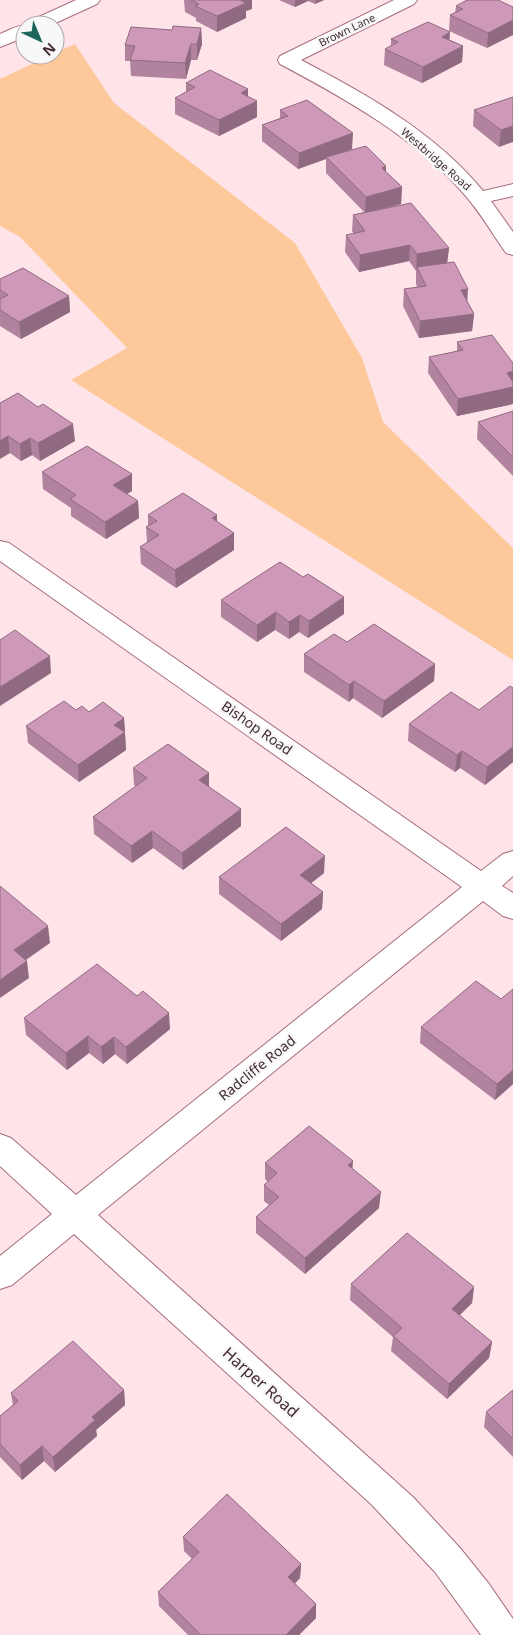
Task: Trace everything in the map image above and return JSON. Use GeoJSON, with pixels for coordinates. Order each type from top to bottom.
{"type":"FeatureCollection","features":[{"type":"Feature","properties":{"kind":"street"},"geometry":{"type":"LineString","coordinates":[[58,15],[91,0]]}},
{"type":"Feature","properties":{"kind":"street","name":"Brown Lane"},"geometry":{"type":"LineString","coordinates":[[287,60],[408,0]]}},
{"type":"Feature","properties":{"kind":"street"},"geometry":{"type":"LineString","coordinates":[[0,41],[15,34]]}},
{"type":"Feature","properties":{"kind":"street","name":"Westbridge Road"},"geometry":{"type":"LineString","coordinates":[[287,60],[336,85],[411,134],[480,198],[513,249]]}},
{"type":"Feature","properties":{"kind":"street"},"geometry":{"type":"LineString","coordinates":[[480,198],[513,190]]}},
{"type":"Feature","properties":{"kind":"street","name":"Bishop Road"},"geometry":{"type":"LineString","coordinates":[[0,549],[513,908]]}},
{"type":"Feature","properties":{"kind":"street","name":"Radcliffe Road"},"geometry":{"type":"LineString","coordinates":[[0,1276],[513,861]]}},
{"type":"Feature","properties":{"kind":"street","name":"Harper Road"},"geometry":{"type":"LineString","coordinates":[[0,1148],[384,1492],[439,1549],[461,1575],[502,1635]]}},
{"type":"Feature","properties":{"kind":"shaded area"},"geometry":{"type":"Polygon","coordinates":[[[75,44],[114,103],[295,243],[362,358],[383,422],[513,548],[513,660],[71,380],[127,348],[20,237],[0,226],[0,79],[30,65],[65,65],[65,48],[75,44]]]}},
{"type":"Feature","properties":{"kind":"building"},"geometry":{"type":"Polygon","coordinates":[[[191,0],[240,0],[246,3],[217,16],[195,6],[199,4],[191,0]]]}},
{"type":"Feature","properties":{"kind":"building"},"geometry":{"type":"Polygon","coordinates":[[[467,0],[498,0],[513,7],[513,20],[488,33],[450,15],[463,9],[456,6],[467,0]]]}},
{"type":"Feature","properties":{"kind":"building"},"geometry":{"type":"Polygon","coordinates":[[[428,22],[450,32],[442,37],[463,46],[423,67],[385,49],[398,42],[391,39],[428,22]]]}},
{"type":"Feature","properties":{"kind":"building"},"geometry":{"type":"Polygon","coordinates":[[[173,26],[201,28],[197,44],[191,44],[185,63],[130,60],[135,46],[125,45],[131,27],[172,30],[173,26]]]}},
{"type":"Feature","properties":{"kind":"building"},"geometry":{"type":"Polygon","coordinates":[[[210,70],[248,89],[241,93],[257,101],[219,120],[175,98],[195,87],[186,83],[210,70]]]}},
{"type":"Feature","properties":{"kind":"building"},"geometry":{"type":"Polygon","coordinates":[[[513,97],[513,126],[501,130],[474,110],[513,97]]]}},
{"type":"Feature","properties":{"kind":"building"},"geometry":{"type":"Polygon","coordinates":[[[307,100],[353,133],[299,153],[262,125],[288,116],[280,110],[307,100]]]}},
{"type":"Feature","properties":{"kind":"building"},"geometry":{"type":"Polygon","coordinates":[[[366,146],[386,166],[382,168],[402,187],[366,197],[326,157],[366,146]]]}},
{"type":"Feature","properties":{"kind":"building"},"geometry":{"type":"Polygon","coordinates":[[[411,203],[449,248],[417,254],[410,245],[360,255],[346,235],[365,231],[353,215],[411,203]]]}},
{"type":"Feature","properties":{"kind":"building"},"geometry":{"type":"Polygon","coordinates":[[[454,262],[468,289],[461,290],[474,314],[420,321],[404,289],[426,286],[417,267],[454,262]]]}},
{"type":"Feature","properties":{"kind":"building"},"geometry":{"type":"Polygon","coordinates":[[[23,268],[69,296],[19,322],[0,310],[0,299],[8,295],[0,290],[0,279],[23,268]]]}},
{"type":"Feature","properties":{"kind":"building"},"geometry":{"type":"Polygon","coordinates":[[[492,335],[513,363],[513,371],[507,373],[513,382],[513,387],[458,399],[429,357],[463,350],[457,342],[492,335]]]}},
{"type":"Feature","properties":{"kind":"building"},"geometry":{"type":"Polygon","coordinates":[[[18,393],[38,407],[43,404],[73,424],[38,443],[30,438],[20,444],[8,436],[0,441],[0,403],[18,393]]]}},
{"type":"Feature","properties":{"kind":"building"},"geometry":{"type":"Polygon","coordinates":[[[513,411],[513,457],[478,422],[513,411]]]}},
{"type":"Feature","properties":{"kind":"building"},"geometry":{"type":"Polygon","coordinates":[[[87,446],[132,474],[113,485],[138,501],[105,522],[70,499],[76,495],[42,472],[87,446]]]}},
{"type":"Feature","properties":{"kind":"building"},"geometry":{"type":"Polygon","coordinates":[[[183,493],[217,515],[212,518],[234,533],[175,570],[140,547],[159,535],[146,527],[157,521],[148,515],[183,493]]]}},
{"type":"Feature","properties":{"kind":"building"},"geometry":{"type":"Polygon","coordinates":[[[280,562],[303,577],[308,574],[344,597],[309,621],[300,615],[289,622],[276,612],[257,625],[221,600],[280,562]]]}},
{"type":"Feature","properties":{"kind":"building"},"geometry":{"type":"Polygon","coordinates":[[[374,624],[435,664],[384,701],[354,681],[349,685],[304,654],[334,634],[347,642],[374,624]]]}},
{"type":"Feature","properties":{"kind":"building"},"geometry":{"type":"Polygon","coordinates":[[[15,630],[50,656],[0,687],[0,640],[15,630]]]}},
{"type":"Feature","properties":{"kind":"building"},"geometry":{"type":"Polygon","coordinates":[[[510,686],[513,688],[513,747],[487,767],[462,751],[457,755],[409,724],[451,692],[479,710],[510,686]]]}},
{"type":"Feature","properties":{"kind":"building"},"geometry":{"type":"Polygon","coordinates":[[[64,701],[76,710],[82,706],[89,712],[103,702],[124,718],[114,725],[125,732],[78,765],[26,726],[64,701]]]}},
{"type":"Feature","properties":{"kind":"building"},"geometry":{"type":"Polygon","coordinates":[[[168,744],[209,773],[199,780],[241,809],[182,853],[152,831],[131,846],[93,817],[147,778],[133,768],[168,744]]]}},
{"type":"Feature","properties":{"kind":"building"},"geometry":{"type":"Polygon","coordinates":[[[286,827],[325,856],[300,875],[323,892],[281,924],[219,877],[286,827]]]}},
{"type":"Feature","properties":{"kind":"building"},"geometry":{"type":"Polygon","coordinates":[[[0,886],[48,926],[14,950],[27,961],[0,980],[0,886]]]}},
{"type":"Feature","properties":{"kind":"building"},"geometry":{"type":"Polygon","coordinates":[[[97,964],[137,996],[143,991],[169,1013],[126,1047],[114,1037],[101,1047],[88,1036],[66,1053],[24,1018],[97,964]]]}},
{"type":"Feature","properties":{"kind":"building"},"geometry":{"type":"Polygon","coordinates":[[[476,981],[501,999],[513,989],[513,1070],[497,1084],[421,1027],[476,981]]]}},
{"type":"Feature","properties":{"kind":"building"},"geometry":{"type":"Polygon","coordinates":[[[309,1126],[353,1161],[348,1165],[381,1192],[305,1258],[256,1217],[279,1197],[264,1185],[277,1173],[265,1163],[309,1126]]]}},
{"type":"Feature","properties":{"kind":"building"},"geometry":{"type":"Polygon","coordinates":[[[407,1233],[474,1287],[452,1309],[492,1342],[449,1384],[393,1336],[402,1328],[351,1284],[407,1233]]]}},
{"type":"Feature","properties":{"kind":"building"},"geometry":{"type":"Polygon","coordinates":[[[73,1341],[124,1390],[92,1417],[95,1420],[53,1457],[42,1446],[20,1465],[0,1444],[0,1416],[18,1401],[11,1393],[73,1341]]]}},
{"type":"Feature","properties":{"kind":"building"},"geometry":{"type":"Polygon","coordinates":[[[513,1390],[513,1439],[486,1412],[513,1390]]]}},
{"type":"Feature","properties":{"kind":"building"},"geometry":{"type":"Polygon","coordinates":[[[227,1494],[301,1564],[288,1577],[316,1604],[286,1635],[201,1635],[158,1592],[199,1552],[183,1537],[227,1494]]]}}]}
